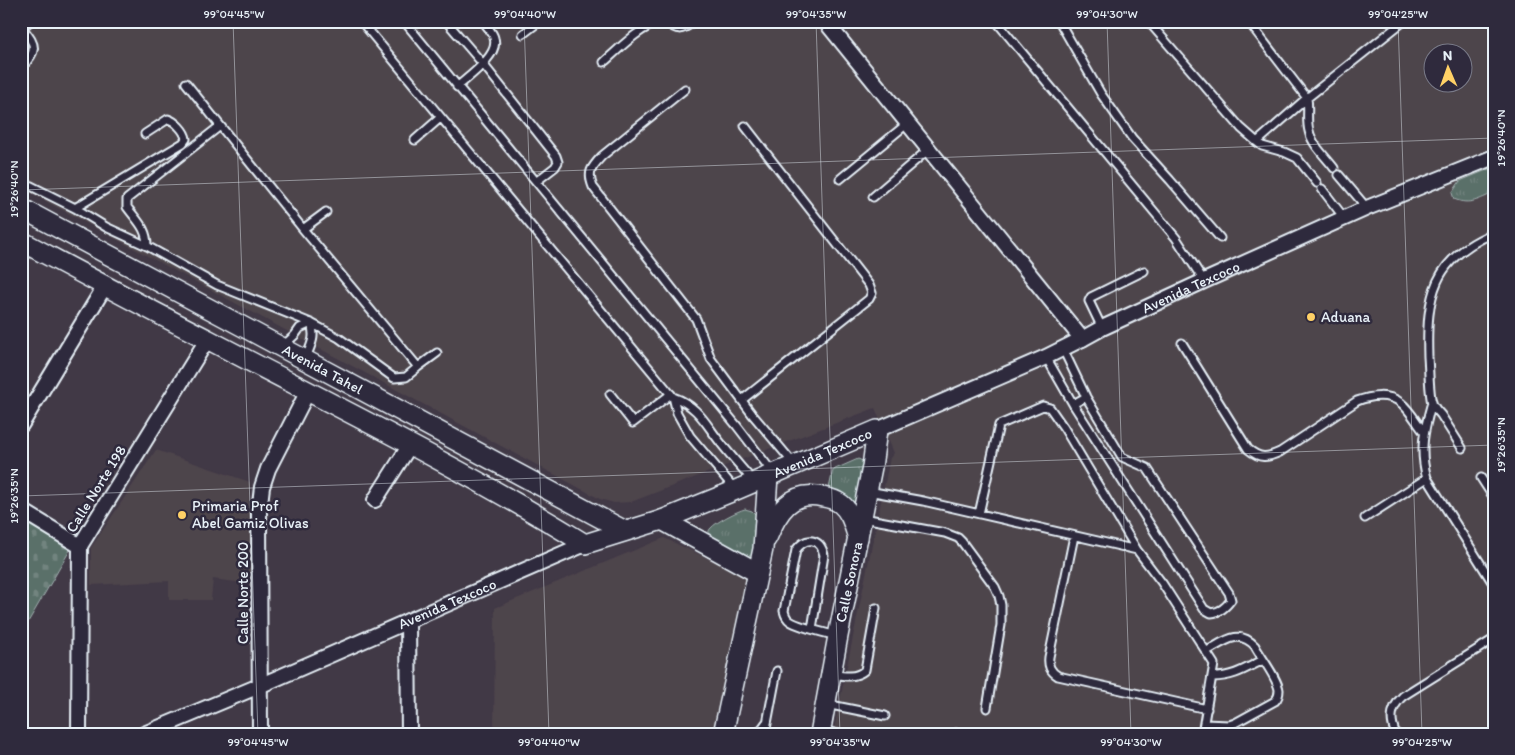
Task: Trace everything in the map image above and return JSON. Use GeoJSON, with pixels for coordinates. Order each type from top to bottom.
{"type":"FeatureCollection","features":[{"type":"Feature","properties":{"kind":"street"},"geometry":{"type":"LineString","coordinates":[[825,21],[1082,340]]}},
{"type":"Feature","properties":{"kind":"street","name":"Avenida Texcoco"},"geometry":{"type":"LineString","coordinates":[[144,734],[586,544],[662,520],[877,430],[1046,357],[1102,328],[1367,208],[1494,157]]}},
{"type":"Feature","properties":{"kind":"street","name":"Avenida Tahel"},"geometry":{"type":"LineString","coordinates":[[21,208],[625,531]]}},
{"type":"Feature","properties":{"kind":"street","name":"Avenida Tahel"},"geometry":{"type":"LineString","coordinates":[[21,240],[207,340],[410,445],[586,544]]}},
{"type":"Feature","properties":{"kind":"street"},"geometry":{"type":"LineString","coordinates":[[21,425],[105,286]]}},
{"type":"Feature","properties":{"kind":"street","name":"Calle Norte 198"},"geometry":{"type":"LineString","coordinates":[[80,734],[80,546],[207,340]]}},
{"type":"Feature","properties":{"kind":"street","name":"Calle Norte 200"},"geometry":{"type":"LineString","coordinates":[[260,734],[259,512],[262,487],[268,469],[308,391]]}},
{"type":"Feature","properties":{"kind":"street","name":"Calle Sonora"},"geometry":{"type":"LineString","coordinates":[[826,732],[826,704],[868,491],[877,430]]}},
{"type":"Feature","properties":{"kind":"street"},"geometry":{"type":"LineString","coordinates":[[375,500],[410,445]]}},
{"type":"Feature","properties":{"kind":"street"},"geometry":{"type":"LineString","coordinates":[[763,549],[765,477]]}},
{"type":"Feature","properties":{"kind":"street"},"geometry":{"type":"LineString","coordinates":[[723,734],[763,549],[770,530],[784,507],[793,500],[803,496],[817,495],[830,498],[840,503],[852,519],[858,538]]}},
{"type":"Feature","properties":{"kind":"street"},"geometry":{"type":"LineString","coordinates":[[21,510],[80,546]]}},
{"type":"Feature","properties":{"kind":"street"},"geometry":{"type":"LineString","coordinates":[[662,520],[758,573]]}},
{"type":"Feature","properties":{"kind":"street"},"geometry":{"type":"LineString","coordinates":[[408,621],[409,734]]}},
{"type":"Feature","properties":{"kind":"lane"},"geometry":{"type":"LineString","coordinates":[[21,68],[34,52],[30,37],[22,28],[30,21]]}},
{"type":"Feature","properties":{"kind":"lane"},"geometry":{"type":"LineString","coordinates":[[361,21],[672,396],[677,413],[690,436],[736,490]]}},
{"type":"Feature","properties":{"kind":"lane"},"geometry":{"type":"LineString","coordinates":[[404,21],[456,87],[537,181],[737,426],[765,477]]}},
{"type":"Feature","properties":{"kind":"lane"},"geometry":{"type":"LineString","coordinates":[[446,21],[483,64],[556,156],[558,162],[555,167],[537,181]]}},
{"type":"Feature","properties":{"kind":"lane"},"geometry":{"type":"LineString","coordinates":[[456,87],[483,64],[495,45],[494,37],[483,21]]}},
{"type":"Feature","properties":{"kind":"lane"},"geometry":{"type":"LineString","coordinates":[[523,34],[540,21]]}},
{"type":"Feature","properties":{"kind":"lane"},"geometry":{"type":"LineString","coordinates":[[604,62],[629,40],[652,24],[663,21],[675,29],[686,28],[694,21]]}},
{"type":"Feature","properties":{"kind":"lane"},"geometry":{"type":"LineString","coordinates":[[996,21],[1176,238],[1204,281]]}},
{"type":"Feature","properties":{"kind":"lane"},"geometry":{"type":"LineString","coordinates":[[1059,21],[1101,94],[1132,138],[1220,238]]}},
{"type":"Feature","properties":{"kind":"lane"},"geometry":{"type":"LineString","coordinates":[[1148,21],[1241,128],[1257,142],[1297,158],[1317,183]]}},
{"type":"Feature","properties":{"kind":"lane"},"geometry":{"type":"LineString","coordinates":[[1248,21],[1307,98],[1308,125],[1311,137],[1334,168]]}},
{"type":"Feature","properties":{"kind":"lane"},"geometry":{"type":"LineString","coordinates":[[1257,142],[1307,98],[1404,21]]}},
{"type":"Feature","properties":{"kind":"lane"},"geometry":{"type":"LineString","coordinates":[[186,83],[303,230],[418,367]]}},
{"type":"Feature","properties":{"kind":"lane"},"geometry":{"type":"LineString","coordinates":[[685,89],[602,156],[592,166],[590,179],[593,187],[696,319],[711,359],[794,464]]}},
{"type":"Feature","properties":{"kind":"lane"},"geometry":{"type":"LineString","coordinates":[[415,140],[440,118]]}},
{"type":"Feature","properties":{"kind":"lane"},"geometry":{"type":"LineString","coordinates":[[76,208],[183,143],[186,139],[185,134],[172,120],[168,119],[145,134]]}},
{"type":"Feature","properties":{"kind":"lane"},"geometry":{"type":"LineString","coordinates":[[840,179],[908,123]]}},
{"type":"Feature","properties":{"kind":"lane"},"geometry":{"type":"LineString","coordinates":[[146,246],[147,236],[145,230],[127,207],[127,199],[220,126]]}},
{"type":"Feature","properties":{"kind":"lane"},"geometry":{"type":"LineString","coordinates":[[742,400],[869,298],[872,293],[869,285],[745,126]]}},
{"type":"Feature","properties":{"kind":"lane"},"geometry":{"type":"LineString","coordinates":[[873,197],[929,149]]}},
{"type":"Feature","properties":{"kind":"lane"},"geometry":{"type":"LineString","coordinates":[[1340,175],[1367,208]]}},
{"type":"Feature","properties":{"kind":"lane"},"geometry":{"type":"LineString","coordinates":[[21,181],[76,208],[106,227],[146,246],[217,285],[311,323],[339,338],[394,378],[406,377],[437,353]]}},
{"type":"Feature","properties":{"kind":"lane"},"geometry":{"type":"LineString","coordinates":[[1322,189],[1345,219]]}},
{"type":"Feature","properties":{"kind":"lane"},"geometry":{"type":"LineString","coordinates":[[303,230],[326,212]]}},
{"type":"Feature","properties":{"kind":"lane"},"geometry":{"type":"LineString","coordinates":[[1494,232],[1480,238],[1452,258],[1442,270],[1434,286],[1429,310],[1427,335],[1432,402],[1424,432],[1422,453],[1427,478],[1494,585]]}},
{"type":"Feature","properties":{"kind":"lane"},"geometry":{"type":"LineString","coordinates":[[1102,328],[1089,301],[1091,297],[1144,271]]}},
{"type":"Feature","properties":{"kind":"lane"},"geometry":{"type":"LineString","coordinates":[[282,348],[300,328],[311,323]]}},
{"type":"Feature","properties":{"kind":"lane"},"geometry":{"type":"LineString","coordinates":[[305,360],[314,337],[311,323]]}},
{"type":"Feature","properties":{"kind":"lane"},"geometry":{"type":"LineString","coordinates":[[1182,343],[1248,449],[1254,455],[1262,457],[1280,452],[1357,400],[1367,397],[1389,397],[1400,402],[1424,432]]}},
{"type":"Feature","properties":{"kind":"lane"},"geometry":{"type":"LineString","coordinates":[[1046,357],[1110,464],[1204,609],[1211,614],[1218,612],[1226,607],[1231,600],[1229,593],[1147,468],[1122,457],[1086,397],[1063,349]]}},
{"type":"Feature","properties":{"kind":"lane"},"geometry":{"type":"LineString","coordinates":[[610,394],[632,422],[672,396]]}},
{"type":"Feature","properties":{"kind":"lane"},"geometry":{"type":"LineString","coordinates":[[672,396],[685,402],[699,414],[720,442],[765,477]]}},
{"type":"Feature","properties":{"kind":"lane"},"geometry":{"type":"LineString","coordinates":[[1073,404],[1086,397]]}},
{"type":"Feature","properties":{"kind":"lane"},"geometry":{"type":"LineString","coordinates":[[1432,402],[1462,448]]}},
{"type":"Feature","properties":{"kind":"lane"},"geometry":{"type":"LineString","coordinates":[[979,514],[999,425],[1043,406],[1050,408],[1137,550],[1162,583],[1214,664],[1202,734]]}},
{"type":"Feature","properties":{"kind":"lane"},"geometry":{"type":"LineString","coordinates":[[1110,464],[1122,457]]}},
{"type":"Feature","properties":{"kind":"lane"},"geometry":{"type":"LineString","coordinates":[[1366,518],[1427,478]]}},
{"type":"Feature","properties":{"kind":"lane"},"geometry":{"type":"LineString","coordinates":[[1481,478],[1494,498]]}},
{"type":"Feature","properties":{"kind":"lane"},"geometry":{"type":"LineString","coordinates":[[868,491],[923,501],[1137,550]]}},
{"type":"Feature","properties":{"kind":"lane"},"geometry":{"type":"LineString","coordinates":[[862,518],[945,533],[958,538],[995,587],[1001,605],[1001,625],[987,708]]}},
{"type":"Feature","properties":{"kind":"lane"},"geometry":{"type":"LineString","coordinates":[[1074,536],[1049,657],[1052,672],[1058,676],[1207,709]]}},
{"type":"Feature","properties":{"kind":"lane"},"geometry":{"type":"LineString","coordinates":[[812,629],[824,555],[819,544],[813,541],[805,541],[796,550],[784,611],[791,622],[812,629],[838,636]]}},
{"type":"Feature","properties":{"kind":"lane"},"geometry":{"type":"LineString","coordinates":[[832,674],[853,676],[860,675],[865,670],[876,608]]}},
{"type":"Feature","properties":{"kind":"lane"},"geometry":{"type":"LineString","coordinates":[[1204,724],[1229,726],[1275,701],[1279,690],[1263,660],[1250,641],[1244,638],[1231,638],[1207,651]]}},
{"type":"Feature","properties":{"kind":"lane"},"geometry":{"type":"LineString","coordinates":[[1396,734],[1392,722],[1392,712],[1396,703],[1403,696],[1494,638]]}},
{"type":"Feature","properties":{"kind":"lane"},"geometry":{"type":"LineString","coordinates":[[1213,677],[1232,675],[1263,660]]}},
{"type":"Feature","properties":{"kind":"lane"},"geometry":{"type":"LineString","coordinates":[[765,734],[777,671]]}},
{"type":"Feature","properties":{"kind":"lane"},"geometry":{"type":"LineString","coordinates":[[826,704],[885,716]]}},
{"type":"Feature","properties":{"kind":"lane"},"geometry":{"type":"LineString","coordinates":[[758,734],[768,720]]}},
{"type":"Feature","properties":{"kind":"shaded area"},"geometry":{"type":"Polygon","coordinates":[[[21,21],[1494,21],[1494,734],[833,734],[890,458],[894,453],[875,408],[631,502],[614,503],[600,499],[21,188],[21,21]]]}},
{"type":"Feature","properties":{"kind":"shaded area","name":"Primaria Prof Abel Gamiz Olivas"},"geometry":{"type":"Polygon","coordinates":[[[156,450],[250,482],[250,584],[213,579],[211,600],[169,600],[169,581],[91,585],[91,548],[156,450]]]}},
{"type":"Feature","properties":{"kind":"shaded area"},"geometry":{"type":"Polygon","coordinates":[[[664,538],[748,577],[716,734],[494,734],[495,608],[664,538]]]}},
{"type":"Feature","properties":{"kind":"green space"},"geometry":{"type":"Polygon","coordinates":[[[1494,167],[1494,193],[1470,202],[1454,199],[1452,193],[1460,181],[1494,167]]]}},
{"type":"Feature","properties":{"kind":"green space"},"geometry":{"type":"Polygon","coordinates":[[[858,459],[865,462],[855,510],[828,493],[833,470],[858,459]]]}},
{"type":"Feature","properties":{"kind":"green space"},"geometry":{"type":"Polygon","coordinates":[[[745,509],[752,511],[757,516],[753,560],[709,536],[710,529],[714,526],[727,517],[745,509]]]}},
{"type":"Feature","properties":{"kind":"green space"},"geometry":{"type":"Polygon","coordinates":[[[21,512],[73,545],[21,634],[21,512]]]}},
{"type":"Feature","properties":{"kind":"place","name":"Aduana"},"geometry":{"type":"Point","coordinates":[1311,317]}},
{"type":"Feature","properties":{"kind":"place","name":"Primaria Prof Abel Gamiz Olivas"},"geometry":{"type":"Point","coordinates":[182,515]}}]}
